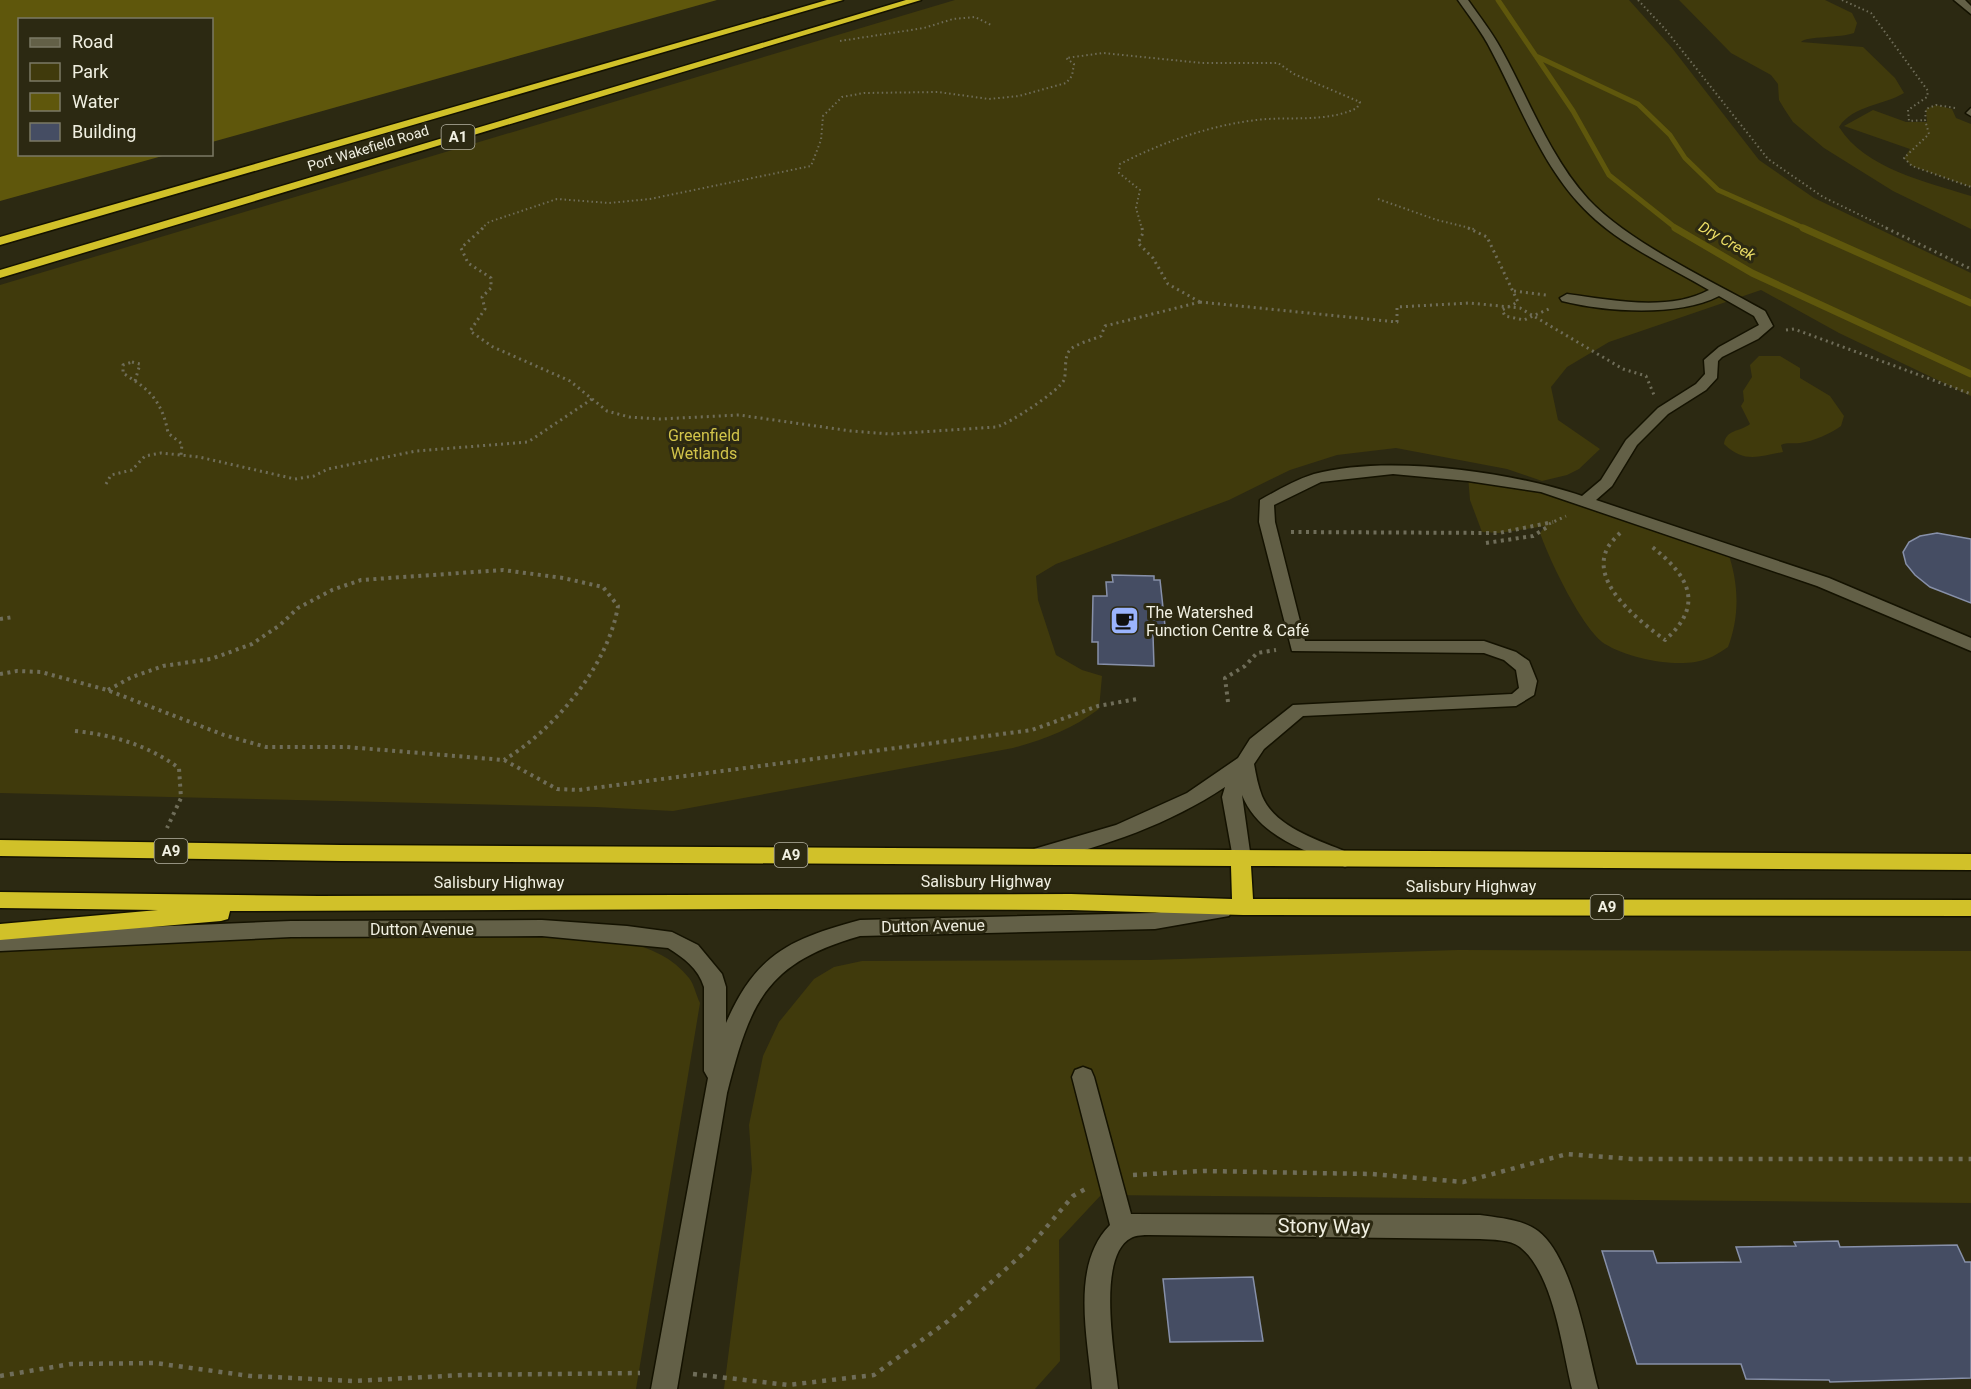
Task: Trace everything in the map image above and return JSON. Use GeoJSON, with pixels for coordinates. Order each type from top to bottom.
{"type":"FeatureCollection","features":[{"type":"Feature","properties":{"kind":"highway","name":"Port Wakefield Road"},"geometry":{"type":"LineString","coordinates":[[0,241],[838,0]]}},
{"type":"Feature","properties":{"kind":"highway","name":"Port Wakefield Road"},"geometry":{"type":"LineString","coordinates":[[0,274],[916,0]]}},
{"type":"Feature","properties":{"kind":"highway","name":"Salisbury Highway"},"geometry":{"type":"LineString","coordinates":[[0,848],[341,853],[1971,862]]}},
{"type":"Feature","properties":{"kind":"highway"},"geometry":{"type":"LineString","coordinates":[[1241,859],[1243,907]]}},
{"type":"Feature","properties":{"kind":"highway","name":"Salisbury Highway"},"geometry":{"type":"LineString","coordinates":[[0,900],[318,904],[780,901],[1071,902],[1243,907],[1971,908]]}},
{"type":"Feature","properties":{"kind":"highway"},"geometry":{"type":"LineString","coordinates":[[0,932],[318,904]]}},
{"type":"Feature","properties":{"kind":"street"},"geometry":{"type":"LineString","coordinates":[[1463,0],[1495,47],[1552,159],[1583,200],[1601,218],[1632,240],[1760,314],[1766,326],[1757,337],[1720,349],[1711,360],[1712,375],[1701,387],[1664,411],[1631,443],[1607,483],[1584,502]]}},
{"type":"Feature","properties":{"kind":"street"},"geometry":{"type":"LineString","coordinates":[[1959,0],[1971,11]]}},
{"type":"Feature","properties":{"kind":"street"},"geometry":{"type":"LineString","coordinates":[[1568,298],[1637,307],[1679,303],[1719,290]]}},
{"type":"Feature","properties":{"kind":"street"},"geometry":{"type":"LineString","coordinates":[[1241,859],[1232,797],[1244,763],[1257,744],[1299,710],[1516,700],[1528,690],[1530,677],[1522,664],[1506,654],[1484,647],[1298,646],[1269,532],[1266,503],[1290,489],[1318,478],[1360,471],[1393,469],[1468,476],[1544,488],[1823,582],[1971,645]]}},
{"type":"Feature","properties":{"kind":"street"},"geometry":{"type":"LineString","coordinates":[[1033,856],[1096,840],[1148,823],[1190,802],[1244,763]]}},
{"type":"Feature","properties":{"kind":"street"},"geometry":{"type":"LineString","coordinates":[[1244,763],[1255,801],[1267,816],[1282,829],[1345,859]]}},
{"type":"Feature","properties":{"kind":"street","name":"Dutton Avenue"},"geometry":{"type":"LineString","coordinates":[[665,1381],[716,1093],[734,1023],[753,990],[780,960],[837,933],[880,927],[1155,921],[1243,907]]}},
{"type":"Feature","properties":{"kind":"street","name":"Dutton Avenue"},"geometry":{"type":"LineString","coordinates":[[0,942],[291,929],[542,928],[627,934],[672,940],[691,951],[702,962],[711,974],[715,987],[716,1093]]}},
{"type":"Feature","properties":{"kind":"street"},"geometry":{"type":"LineString","coordinates":[[1083,1077],[1123,1229],[1112,1238],[1100,1264],[1098,1285],[1105,1389]]}},
{"type":"Feature","properties":{"kind":"street","name":"Stony Way"},"geometry":{"type":"LineString","coordinates":[[1123,1229],[1139,1225],[1178,1224],[1480,1227],[1519,1233],[1539,1248],[1556,1280],[1585,1389]]}},
{"type":"Feature","properties":{"kind":"path"},"geometry":{"type":"LineString","coordinates":[[1638,0],[1665,29],[1768,159],[1823,197],[1971,269]]}},
{"type":"Feature","properties":{"kind":"path"},"geometry":{"type":"LineString","coordinates":[[1842,0],[1871,13],[1928,91],[1928,97],[1908,110],[1909,121],[1925,120]]}},
{"type":"Feature","properties":{"kind":"path"},"geometry":{"type":"LineString","coordinates":[[834,40],[924,28],[961,18],[975,17],[991,26]]}},
{"type":"Feature","properties":{"kind":"path"},"geometry":{"type":"LineString","coordinates":[[1200,302],[1168,284],[1153,258],[1138,243],[1143,233],[1136,208],[1140,190],[1119,173],[1120,164],[1169,141],[1227,124],[1278,117],[1296,119],[1340,115],[1357,108],[1360,102],[1344,93],[1294,74],[1278,63],[1217,63],[1091,53],[1066,58],[1074,64],[1072,76],[1066,83],[1032,93],[988,99],[948,93],[873,91],[853,94],[836,101],[830,111],[823,116],[821,140],[811,166],[650,199],[609,203],[557,199],[542,202],[489,222],[461,248],[464,260],[473,269],[491,278],[491,288],[483,297],[485,309],[470,331],[482,343],[505,354],[550,369],[572,382],[599,407],[614,414],[676,419],[712,414],[740,415],[849,431],[909,435],[982,429],[1009,423],[1027,408],[1060,391],[1066,377],[1067,354],[1072,348],[1101,336],[1105,326],[1200,302],[1397,322],[1397,307],[1470,303],[1507,306],[1528,311],[1610,362],[1646,376],[1651,390],[1664,411]]}},
{"type":"Feature","properties":{"kind":"path"},"geometry":{"type":"LineString","coordinates":[[1968,111],[1936,105],[1926,109],[1925,120],[1929,134],[1910,149],[1905,158],[1907,161],[1971,187]]}},
{"type":"Feature","properties":{"kind":"path"},"geometry":{"type":"LineString","coordinates":[[1378,199],[1437,220],[1477,230],[1494,248],[1518,302],[1502,310],[1505,316],[1528,321],[1539,318],[1568,298]]}},
{"type":"Feature","properties":{"kind":"path"},"geometry":{"type":"LineString","coordinates":[[1514,291],[1568,298]]}},
{"type":"Feature","properties":{"kind":"path"},"geometry":{"type":"LineString","coordinates":[[1757,337],[1777,330],[1794,330],[1971,394]]}},
{"type":"Feature","properties":{"kind":"path"},"geometry":{"type":"LineString","coordinates":[[135,381],[140,364],[132,362],[123,365],[123,373],[135,381],[147,389],[167,416],[167,430],[182,444],[181,455]]}},
{"type":"Feature","properties":{"kind":"path"},"geometry":{"type":"LineString","coordinates":[[106,484],[111,476],[132,470],[138,460],[147,456],[181,455],[295,479],[314,476],[328,469],[416,451],[528,442],[592,399]]}},
{"type":"Feature","properties":{"kind":"path"},"geometry":{"type":"LineString","coordinates":[[1486,543],[1533,536],[1584,502]]}},
{"type":"Feature","properties":{"kind":"path"},"geometry":{"type":"LineString","coordinates":[[1269,532],[1499,532],[1527,529],[1558,519]]}},
{"type":"Feature","properties":{"kind":"path"},"geometry":{"type":"LineString","coordinates":[[1641,521],[1628,527],[1609,544],[1603,562],[1605,575],[1619,600],[1665,640],[1685,621],[1689,597],[1686,580],[1667,559],[1643,542]]}},
{"type":"Feature","properties":{"kind":"path"},"geometry":{"type":"LineString","coordinates":[[107,690],[132,677],[163,666],[211,658],[252,644],[280,626],[298,608],[332,590],[361,580],[503,570],[563,578],[603,587],[618,606],[616,627],[603,656],[571,696],[561,714],[530,744],[504,760]]}},
{"type":"Feature","properties":{"kind":"path"},"geometry":{"type":"LineString","coordinates":[[0,619],[13,616]]}},
{"type":"Feature","properties":{"kind":"path"},"geometry":{"type":"LineString","coordinates":[[1228,702],[1225,678],[1245,666],[1257,653],[1298,646]]}},
{"type":"Feature","properties":{"kind":"path"},"geometry":{"type":"LineString","coordinates":[[0,674],[17,671],[41,672],[107,690],[204,727],[266,747],[347,747],[504,760],[558,789],[579,790],[1032,730],[1098,706],[1137,699]]}},
{"type":"Feature","properties":{"kind":"path"},"geometry":{"type":"LineString","coordinates":[[75,731],[105,733],[141,744],[163,755],[179,768],[181,798],[156,850]]}},
{"type":"Feature","properties":{"kind":"path"},"geometry":{"type":"LineString","coordinates":[[0,1376],[71,1364],[155,1363],[250,1376],[354,1381],[463,1375],[665,1381]]}},
{"type":"Feature","properties":{"kind":"green space","name":"Greenfield Wetlands"},"geometry":{"type":"Polygon","coordinates":[[[955,0],[1629,0],[1672,48],[1759,160],[1814,198],[1971,273],[1971,396],[1839,333],[1761,290],[1609,342],[1567,367],[1551,387],[1558,420],[1600,449],[1579,469],[1567,475],[1542,481],[1507,469],[1396,448],[1337,455],[1290,470],[1229,500],[1056,564],[1036,576],[1038,600],[1056,655],[1082,670],[1102,676],[1099,709],[1058,733],[1013,748],[673,811],[596,807],[0,793],[0,285],[955,0]]]}},
{"type":"Feature","properties":{"kind":"green space"},"geometry":{"type":"Polygon","coordinates":[[[1679,0],[1825,0],[1852,13],[1857,23],[1854,33],[1801,42],[1863,47],[1895,78],[1904,93],[1852,114],[1839,127],[1864,154],[1881,164],[1917,179],[1971,196],[1971,229],[1893,191],[1824,148],[1793,122],[1779,100],[1778,84],[1771,75],[1731,53],[1679,0]]]}},
{"type":"Feature","properties":{"kind":"green space"},"geometry":{"type":"Polygon","coordinates":[[[1936,105],[1952,109],[1956,118],[1971,124],[1971,187],[1912,166],[1904,158],[1910,149],[1844,126],[1873,110],[1906,122],[1927,122],[1926,109],[1936,105]]]}},
{"type":"Feature","properties":{"kind":"green space"},"geometry":{"type":"Polygon","coordinates":[[[1759,356],[1780,356],[1800,368],[1800,378],[1830,396],[1844,416],[1841,426],[1811,441],[1781,445],[1783,452],[1759,456],[1739,454],[1724,444],[1730,433],[1750,424],[1741,406],[1744,401],[1743,391],[1752,377],[1750,365],[1759,356]]]}},
{"type":"Feature","properties":{"kind":"green space"},"geometry":{"type":"Polygon","coordinates":[[[1468,476],[1544,488],[1727,550],[1736,587],[1735,623],[1728,647],[1704,660],[1673,663],[1636,657],[1605,644],[1586,624],[1558,576],[1540,533],[1545,526],[1499,533],[1482,532],[1470,500],[1468,476]]]}},
{"type":"Feature","properties":{"kind":"green space"},"geometry":{"type":"Polygon","coordinates":[[[552,934],[607,939],[644,947],[676,965],[689,978],[700,1003],[636,1389],[0,1389],[0,951],[274,937],[552,934]]]}},
{"type":"Feature","properties":{"kind":"green space"},"geometry":{"type":"Polygon","coordinates":[[[1458,950],[1971,951],[1971,1203],[1101,1195],[1059,1240],[1060,1361],[1035,1389],[724,1389],[752,1170],[749,1125],[763,1056],[779,1022],[814,979],[834,967],[862,961],[1149,960],[1458,950]]]}},
{"type":"Feature","properties":{"kind":"water"},"geometry":{"type":"Polygon","coordinates":[[[0,0],[717,0],[213,142],[213,18],[18,18],[18,156],[162,156],[0,201],[0,0]]]}},
{"type":"Feature","properties":{"kind":"building"},"geometry":{"type":"Polygon","coordinates":[[[1937,533],[1971,539],[1971,603],[1930,587],[1906,564],[1903,552],[1909,542],[1920,536],[1937,533]]]}},
{"type":"Feature","properties":{"kind":"building","name":"The Watershed Function Centre & Café"},"geometry":{"type":"Polygon","coordinates":[[[1112,575],[1154,576],[1154,580],[1160,580],[1166,635],[1153,635],[1154,666],[1098,664],[1098,642],[1092,642],[1093,596],[1107,596],[1106,582],[1113,582],[1112,575]]]}},
{"type":"Feature","properties":{"kind":"building"},"geometry":{"type":"Polygon","coordinates":[[[1838,1241],[1840,1247],[1957,1245],[1965,1262],[1971,1262],[1971,1378],[1830,1382],[1829,1380],[1746,1379],[1741,1364],[1637,1364],[1602,1251],[1653,1251],[1657,1263],[1741,1262],[1736,1247],[1796,1246],[1794,1242],[1838,1241]]]}},
{"type":"Feature","properties":{"kind":"building"},"geometry":{"type":"Polygon","coordinates":[[[1253,1277],[1263,1341],[1170,1342],[1163,1279],[1253,1277]]]}},
{"type":"Feature","properties":{"kind":"waterway","name":"Dry Creek"},"geometry":{"type":"LineString","coordinates":[[1498,0],[1573,111],[1609,175],[1677,229]]}},
{"type":"Feature","properties":{"kind":"waterway","name":"Dry Creek"},"geometry":{"type":"LineString","coordinates":[[1536,56],[1638,104],[1670,135],[1685,158],[1718,190],[1806,229]]}},
{"type":"Feature","properties":{"kind":"waterway","name":"Dry Creek"},"geometry":{"type":"LineString","coordinates":[[1675,228],[1752,273],[1971,374]]}},
{"type":"Feature","properties":{"kind":"waterway","name":"Dry Creek"},"geometry":{"type":"LineString","coordinates":[[1803,228],[1971,303]]}},
{"type":"Feature","properties":{"kind":"place","name":"The Watershed Function Centre & Café"},"geometry":{"type":"Point","coordinates":[1125,621]}}]}
